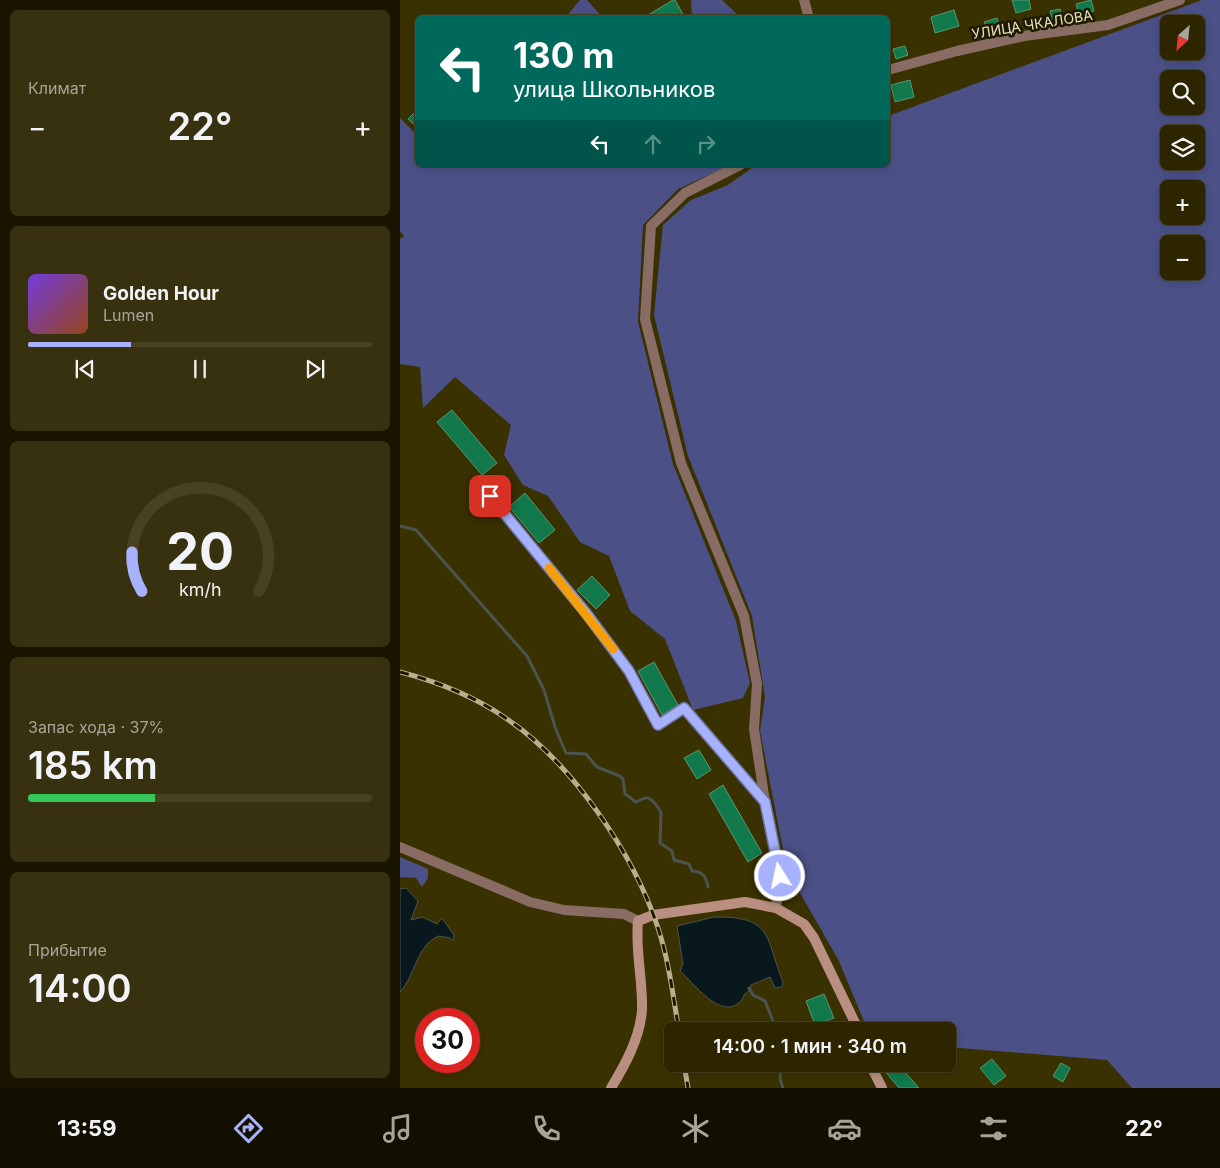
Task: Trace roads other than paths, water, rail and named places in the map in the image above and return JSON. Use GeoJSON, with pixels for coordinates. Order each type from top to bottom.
{"type":"FeatureCollection","features":[{"type":"Feature","properties":{"kind":"street"},"geometry":{"type":"LineString","coordinates":[[804,0],[808,15]]}},
{"type":"Feature","properties":{"kind":"street","name":"УЛИЦА ЧКАЛОВА"},"geometry":{"type":"LineString","coordinates":[[890,69],[957,50],[1024,36],[1108,25],[1180,0]]}},
{"type":"Feature","properties":{"kind":"street"},"geometry":{"type":"LineString","coordinates":[[736,167],[685,193],[651,226],[645,319],[681,463],[744,616],[756,684],[754,729],[765,802],[780,876],[776,908]]}},
{"type":"Feature","properties":{"kind":"street"},"geometry":{"type":"LineString","coordinates":[[477,481],[586,613],[629,671],[658,725],[684,708],[765,802]]}},
{"type":"Feature","properties":{"kind":"street"},"geometry":{"type":"LineString","coordinates":[[400,847],[530,902],[564,910],[624,914],[638,921]]}},
{"type":"Feature","properties":{"kind":"street"},"geometry":{"type":"LineString","coordinates":[[638,921],[653,914],[745,902],[776,908],[804,924],[814,938],[855,1022]]}},
{"type":"Feature","properties":{"kind":"street"},"geometry":{"type":"LineString","coordinates":[[611,1088],[630,1051],[640,1025],[641,993],[637,947],[638,921]]}},
{"type":"Feature","properties":{"kind":"street"},"geometry":{"type":"LineString","coordinates":[[874,1072],[882,1088]]}},
{"type":"Feature","properties":{"kind":"waterway"},"geometry":{"type":"LineString","coordinates":[[400,526],[416,530],[527,656],[544,690],[556,730],[566,753],[586,754],[597,767],[620,776],[623,779],[625,794],[636,802],[647,798],[652,800],[661,812],[660,843],[672,851],[674,860],[689,864],[692,871],[703,875],[708,887]]}},
{"type":"Feature","properties":{"kind":"waterway"},"geometry":{"type":"LineString","coordinates":[[749,988],[753,995],[765,1001],[773,1022]]}},
{"type":"Feature","properties":{"kind":"waterway"},"geometry":{"type":"LineString","coordinates":[[781,1072],[780,1079],[783,1088]]}},
{"type":"Feature","properties":{"kind":"railway"},"geometry":{"type":"LineString","coordinates":[[400,672],[428,680],[482,703],[531,737],[577,785],[617,841],[647,900],[665,953],[677,1022]]}},
{"type":"Feature","properties":{"kind":"railway"},"geometry":{"type":"LineString","coordinates":[[685,1072],[688,1088]]}}]}
